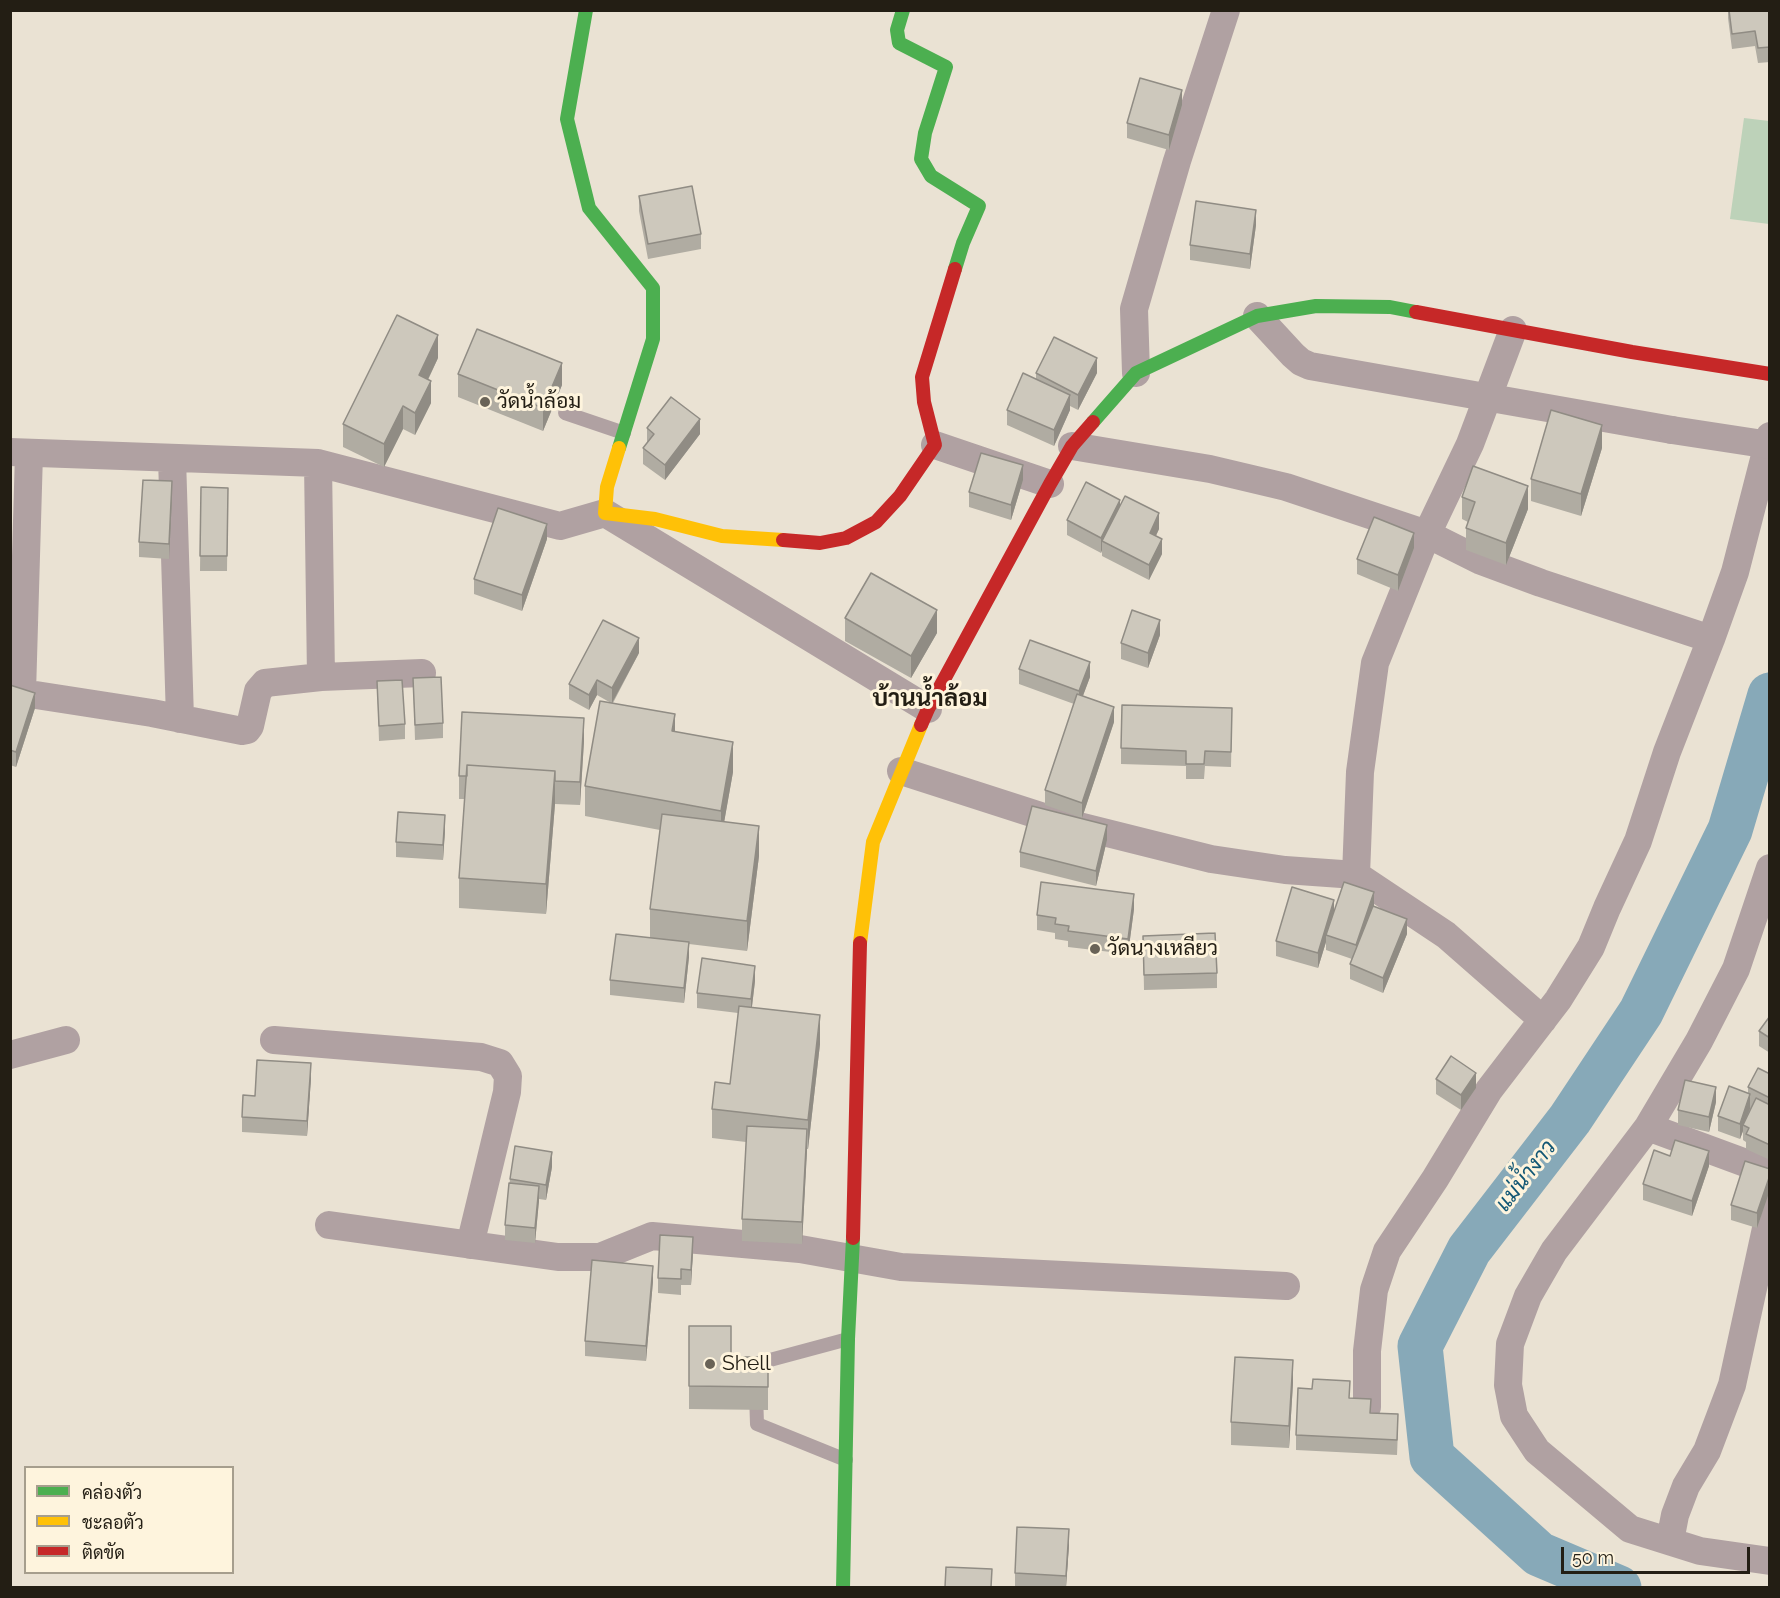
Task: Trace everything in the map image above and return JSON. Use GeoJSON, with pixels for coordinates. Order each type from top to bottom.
{"type":"FeatureCollection","features":[{"type":"Feature","properties":{"kind":"main road"},"geometry":{"type":"LineString","coordinates":[[586,10],[567,119],[589,208],[653,288],[653,339],[607,487],[605,513],[655,519],[722,536],[820,543],[846,538],[876,522],[900,496],[935,445],[924,402],[922,377],[963,243],[979,206],[931,176],[921,159],[925,133],[946,67],[899,43],[897,30],[903,10]]}},
{"type":"Feature","properties":{"kind":"main road"},"geometry":{"type":"LineString","coordinates":[[843,1587],[860,941],[873,842],[928,709],[1072,446],[1136,374],[1257,316],[1316,306],[1390,307],[1632,352],[1770,374]]}},
{"type":"Feature","properties":{"kind":"street"},"geometry":{"type":"LineString","coordinates":[[1136,374],[1134,309],[1177,161],[1226,10]]}},
{"type":"Feature","properties":{"kind":"street"},"geometry":{"type":"LineString","coordinates":[[1257,316],[1293,355],[1310,366],[1672,430],[1770,445]]}},
{"type":"Feature","properties":{"kind":"street"},"geometry":{"type":"LineString","coordinates":[[1356,875],[1360,772],[1375,663],[1427,534],[1470,444],[1513,330]]}},
{"type":"Feature","properties":{"kind":"street"},"geometry":{"type":"LineString","coordinates":[[1367,1407],[1368,1351],[1374,1290],[1387,1251],[1435,1179],[1489,1090],[1558,1000],[1591,947],[1638,841],[1667,752],[1735,572],[1770,436]]}},
{"type":"Feature","properties":{"kind":"street"},"geometry":{"type":"LineString","coordinates":[[935,445],[1050,483]]}},
{"type":"Feature","properties":{"kind":"street"},"geometry":{"type":"LineString","coordinates":[[1072,446],[1210,469],[1286,487],[1427,534],[1479,560],[1711,639]]}},
{"type":"Feature","properties":{"kind":"street"},"geometry":{"type":"LineString","coordinates":[[422,673],[321,677],[265,683],[258,692],[250,726],[247,730],[242,731],[180,718],[16,692],[20,452],[318,463],[560,526],[605,513],[928,709]]}},
{"type":"Feature","properties":{"kind":"street"},"geometry":{"type":"LineString","coordinates":[[172,458],[180,718]]}},
{"type":"Feature","properties":{"kind":"street"},"geometry":{"type":"LineString","coordinates":[[318,463],[321,677]]}},
{"type":"Feature","properties":{"kind":"street"},"geometry":{"type":"LineString","coordinates":[[901,771],[1047,818],[1211,860],[1284,870],[1356,875],[1446,935],[1543,1020]]}},
{"type":"Feature","properties":{"kind":"street"},"geometry":{"type":"LineString","coordinates":[[1770,868],[1736,969],[1699,1041],[1648,1126],[1554,1251],[1528,1296],[1510,1344],[1508,1384],[1514,1416],[1537,1451],[1630,1529],[1700,1551],[1770,1561]]}},
{"type":"Feature","properties":{"kind":"street"},"geometry":{"type":"LineString","coordinates":[[10,1055],[66,1040]]}},
{"type":"Feature","properties":{"kind":"street"},"geometry":{"type":"LineString","coordinates":[[274,1040],[481,1057],[500,1063],[508,1076],[507,1092],[470,1245]]}},
{"type":"Feature","properties":{"kind":"street"},"geometry":{"type":"LineString","coordinates":[[1648,1126],[1770,1172]]}},
{"type":"Feature","properties":{"kind":"street"},"geometry":{"type":"LineString","coordinates":[[1670,1541],[1675,1515],[1686,1486],[1707,1451],[1732,1385],[1770,1210]]}},
{"type":"Feature","properties":{"kind":"street"},"geometry":{"type":"LineString","coordinates":[[329,1224],[558,1257],[600,1257],[652,1236],[800,1249],[901,1268],[1286,1286]]}},
{"type":"Feature","properties":{"kind":"lane"},"geometry":{"type":"LineString","coordinates":[[565,414],[624,434]]}},
{"type":"Feature","properties":{"kind":"lane"},"geometry":{"type":"LineString","coordinates":[[846,1460],[757,1424],[755,1364],[848,1339]]}},
{"type":"Feature","properties":{"kind":"green space"},"geometry":{"type":"Polygon","coordinates":[[[1744,118],[1769,121],[1769,224],[1730,219],[1744,118]]]}},
{"type":"Feature","properties":{"kind":"building"},"geometry":{"type":"Polygon","coordinates":[[[1729,10],[1770,10],[1770,47],[1758,48],[1755,31],[1732,34],[1729,10]]]}},
{"type":"Feature","properties":{"kind":"building"},"geometry":{"type":"Polygon","coordinates":[[[1140,78],[1182,90],[1169,135],[1127,123],[1140,78]]]}},
{"type":"Feature","properties":{"kind":"building"},"geometry":{"type":"Polygon","coordinates":[[[692,186],[701,234],[648,244],[639,196],[692,186]]]}},
{"type":"Feature","properties":{"kind":"building"},"geometry":{"type":"Polygon","coordinates":[[[1196,201],[1256,210],[1250,254],[1190,245],[1196,201]]]}},
{"type":"Feature","properties":{"kind":"building"},"geometry":{"type":"Polygon","coordinates":[[[397,315],[438,335],[419,375],[431,381],[415,413],[403,406],[384,444],[343,424],[397,315]]]}},
{"type":"Feature","properties":{"kind":"building"},"geometry":{"type":"Polygon","coordinates":[[[477,329],[562,363],[543,408],[458,374],[477,329]]]}},
{"type":"Feature","properties":{"kind":"building"},"geometry":{"type":"Polygon","coordinates":[[[1054,337],[1097,358],[1078,395],[1036,373],[1054,337]]]}},
{"type":"Feature","properties":{"kind":"building"},"geometry":{"type":"Polygon","coordinates":[[[1023,373],[1070,395],[1054,430],[1007,410],[1023,373]]]}},
{"type":"Feature","properties":{"kind":"building"},"geometry":{"type":"Polygon","coordinates":[[[671,397],[700,419],[665,465],[643,448],[654,434],[647,428],[671,397]]]}},
{"type":"Feature","properties":{"kind":"building"},"geometry":{"type":"Polygon","coordinates":[[[1551,410],[1602,425],[1581,494],[1531,479],[1551,410]]]}},
{"type":"Feature","properties":{"kind":"building"},"geometry":{"type":"Polygon","coordinates":[[[981,453],[1023,465],[1011,505],[969,492],[981,453]]]}},
{"type":"Feature","properties":{"kind":"building"},"geometry":{"type":"Polygon","coordinates":[[[1473,466],[1528,486],[1506,543],[1466,528],[1475,502],[1462,497],[1473,466]]]}},
{"type":"Feature","properties":{"kind":"building"},"geometry":{"type":"Polygon","coordinates":[[[143,480],[172,481],[169,544],[139,542],[143,480]]]}},
{"type":"Feature","properties":{"kind":"building"},"geometry":{"type":"Polygon","coordinates":[[[1086,482],[1120,500],[1101,538],[1067,520],[1086,482]]]}},
{"type":"Feature","properties":{"kind":"building"},"geometry":{"type":"Polygon","coordinates":[[[201,487],[228,488],[227,556],[200,556],[201,487]]]}},
{"type":"Feature","properties":{"kind":"building"},"geometry":{"type":"Polygon","coordinates":[[[1125,496],[1159,513],[1150,533],[1162,539],[1149,565],[1102,541],[1125,496]]]}},
{"type":"Feature","properties":{"kind":"building"},"geometry":{"type":"Polygon","coordinates":[[[498,508],[547,524],[522,595],[474,579],[498,508]]]}},
{"type":"Feature","properties":{"kind":"building"},"geometry":{"type":"Polygon","coordinates":[[[1374,517],[1414,533],[1398,575],[1357,559],[1374,517]]]}},
{"type":"Feature","properties":{"kind":"building"},"geometry":{"type":"Polygon","coordinates":[[[871,573],[937,610],[911,656],[845,618],[871,573]]]}},
{"type":"Feature","properties":{"kind":"building"},"geometry":{"type":"Polygon","coordinates":[[[1132,610],[1160,620],[1148,653],[1121,643],[1132,610]]]}},
{"type":"Feature","properties":{"kind":"building"},"geometry":{"type":"Polygon","coordinates":[[[603,620],[639,638],[612,688],[597,680],[589,695],[569,684],[603,620]]]}},
{"type":"Feature","properties":{"kind":"building"},"geometry":{"type":"Polygon","coordinates":[[[1030,640],[1090,662],[1079,691],[1019,669],[1030,640]]]}},
{"type":"Feature","properties":{"kind":"building"},"geometry":{"type":"Polygon","coordinates":[[[441,677],[443,723],[415,725],[413,678],[441,677]]]}},
{"type":"Feature","properties":{"kind":"building"},"geometry":{"type":"Polygon","coordinates":[[[402,680],[405,724],[379,726],[377,681],[402,680]]]}},
{"type":"Feature","properties":{"kind":"building"},"geometry":{"type":"Polygon","coordinates":[[[10,685],[35,693],[16,752],[10,750],[10,685]]]}},
{"type":"Feature","properties":{"kind":"building"},"geometry":{"type":"Polygon","coordinates":[[[1077,694],[1114,707],[1082,803],[1045,790],[1077,694]]]}},
{"type":"Feature","properties":{"kind":"building"},"geometry":{"type":"Polygon","coordinates":[[[600,701],[675,714],[672,731],[733,742],[721,811],[585,786],[600,701]]]}},
{"type":"Feature","properties":{"kind":"building"},"geometry":{"type":"Polygon","coordinates":[[[1122,705],[1232,708],[1231,752],[1205,751],[1204,764],[1186,764],[1186,751],[1121,748],[1122,705]]]}},
{"type":"Feature","properties":{"kind":"building"},"geometry":{"type":"Polygon","coordinates":[[[462,712],[584,718],[580,782],[555,781],[555,771],[467,765],[467,776],[459,776],[462,712]]]}},
{"type":"Feature","properties":{"kind":"building"},"geometry":{"type":"Polygon","coordinates":[[[467,765],[555,771],[546,884],[459,878],[467,765]]]}},
{"type":"Feature","properties":{"kind":"building"},"geometry":{"type":"Polygon","coordinates":[[[1032,806],[1107,825],[1096,871],[1020,852],[1032,806]]]}},
{"type":"Feature","properties":{"kind":"building"},"geometry":{"type":"Polygon","coordinates":[[[398,812],[445,815],[443,845],[396,842],[398,812]]]}},
{"type":"Feature","properties":{"kind":"building"},"geometry":{"type":"Polygon","coordinates":[[[662,814],[759,826],[747,921],[650,909],[662,814]]]}},
{"type":"Feature","properties":{"kind":"building"},"geometry":{"type":"Polygon","coordinates":[[[1041,882],[1134,894],[1128,939],[1068,931],[1069,926],[1055,924],[1056,918],[1037,915],[1041,882]]]}},
{"type":"Feature","properties":{"kind":"building"},"geometry":{"type":"Polygon","coordinates":[[[1344,882],[1374,892],[1356,945],[1326,935],[1344,882]]]}},
{"type":"Feature","properties":{"kind":"building"},"geometry":{"type":"Polygon","coordinates":[[[1292,887],[1334,900],[1318,953],[1276,941],[1292,887]]]}},
{"type":"Feature","properties":{"kind":"building"},"geometry":{"type":"Polygon","coordinates":[[[1373,906],[1407,919],[1383,978],[1350,964],[1373,906]]]}},
{"type":"Feature","properties":{"kind":"building"},"geometry":{"type":"Polygon","coordinates":[[[1215,933],[1217,973],[1144,975],[1143,936],[1215,933]]]}},
{"type":"Feature","properties":{"kind":"building"},"geometry":{"type":"Polygon","coordinates":[[[616,934],[689,942],[684,988],[610,980],[616,934]]]}},
{"type":"Feature","properties":{"kind":"building"},"geometry":{"type":"Polygon","coordinates":[[[702,958],[755,966],[751,999],[697,993],[702,958]]]}},
{"type":"Feature","properties":{"kind":"building"},"geometry":{"type":"Polygon","coordinates":[[[739,1006],[820,1015],[808,1120],[712,1109],[715,1082],[730,1084],[739,1006]]]}},
{"type":"Feature","properties":{"kind":"building"},"geometry":{"type":"Polygon","coordinates":[[[1770,1016],[1770,1038],[1759,1031],[1770,1016]]]}},
{"type":"Feature","properties":{"kind":"building"},"geometry":{"type":"Polygon","coordinates":[[[1451,1056],[1476,1073],[1461,1095],[1436,1079],[1451,1056]]]}},
{"type":"Feature","properties":{"kind":"building"},"geometry":{"type":"Polygon","coordinates":[[[257,1060],[311,1063],[307,1121],[242,1117],[243,1095],[255,1096],[257,1060]]]}},
{"type":"Feature","properties":{"kind":"building"},"geometry":{"type":"Polygon","coordinates":[[[1758,1068],[1770,1074],[1770,1098],[1748,1087],[1758,1068]]]}},
{"type":"Feature","properties":{"kind":"building"},"geometry":{"type":"Polygon","coordinates":[[[1685,1080],[1716,1087],[1709,1117],[1678,1110],[1685,1080]]]}},
{"type":"Feature","properties":{"kind":"building"},"geometry":{"type":"Polygon","coordinates":[[[1729,1086],[1750,1094],[1740,1124],[1718,1116],[1729,1086]]]}},
{"type":"Feature","properties":{"kind":"building"},"geometry":{"type":"Polygon","coordinates":[[[1756,1098],[1770,1105],[1770,1145],[1746,1134],[1749,1128],[1743,1125],[1756,1098]]]}},
{"type":"Feature","properties":{"kind":"building"},"geometry":{"type":"Polygon","coordinates":[[[747,1126],[807,1129],[802,1222],[742,1219],[747,1126]]]}},
{"type":"Feature","properties":{"kind":"building"},"geometry":{"type":"Polygon","coordinates":[[[1675,1140],[1709,1151],[1692,1201],[1643,1184],[1654,1150],[1670,1156],[1675,1140]]]}},
{"type":"Feature","properties":{"kind":"building"},"geometry":{"type":"Polygon","coordinates":[[[515,1146],[552,1152],[546,1185],[510,1179],[515,1146]]]}},
{"type":"Feature","properties":{"kind":"building"},"geometry":{"type":"Polygon","coordinates":[[[1745,1161],[1770,1169],[1757,1213],[1731,1205],[1745,1161]]]}},
{"type":"Feature","properties":{"kind":"building"},"geometry":{"type":"Polygon","coordinates":[[[509,1183],[539,1186],[535,1228],[505,1225],[509,1183]]]}},
{"type":"Feature","properties":{"kind":"building"},"geometry":{"type":"Polygon","coordinates":[[[660,1235],[693,1237],[691,1270],[681,1269],[681,1279],[658,1278],[660,1235]]]}},
{"type":"Feature","properties":{"kind":"building"},"geometry":{"type":"Polygon","coordinates":[[[592,1260],[653,1266],[646,1346],[585,1341],[592,1260]]]}},
{"type":"Feature","properties":{"kind":"building"},"geometry":{"type":"Polygon","coordinates":[[[689,1326],[731,1326],[731,1357],[768,1357],[768,1387],[689,1386],[689,1326]]]}},
{"type":"Feature","properties":{"kind":"building"},"geometry":{"type":"Polygon","coordinates":[[[1235,1357],[1293,1360],[1289,1426],[1231,1422],[1235,1357]]]}},
{"type":"Feature","properties":{"kind":"building"},"geometry":{"type":"Polygon","coordinates":[[[1313,1379],[1350,1381],[1349,1398],[1371,1399],[1370,1413],[1398,1414],[1397,1440],[1296,1435],[1298,1388],[1312,1389],[1313,1379]]]}},
{"type":"Feature","properties":{"kind":"building"},"geometry":{"type":"Polygon","coordinates":[[[1017,1527],[1069,1529],[1066,1576],[1015,1573],[1017,1527]]]}},
{"type":"Feature","properties":{"kind":"building"},"geometry":{"type":"Polygon","coordinates":[[[946,1567],[992,1569],[991,1587],[945,1587],[946,1567]]]}},
{"type":"Feature","properties":{"kind":"waterway","name":"แม่น้ำงาว"},"geometry":{"type":"LineString","coordinates":[[1619,1588],[1539,1554],[1432,1457],[1420,1346],[1469,1250],[1570,1119],[1641,1012],[1730,830],[1770,695]]}},
{"type":"Feature","properties":{"kind":"traffic: fast"},"geometry":{"type":"LineString","coordinates":[[586,10],[567,119],[589,208],[653,288],[653,339],[619,448]]}},
{"type":"Feature","properties":{"kind":"traffic: fast"},"geometry":{"type":"LineString","coordinates":[[903,10],[897,30],[899,43],[946,67],[925,133],[921,159],[931,176],[979,206],[955,269]]}},
{"type":"Feature","properties":{"kind":"traffic: fast"},"geometry":{"type":"LineString","coordinates":[[1093,422],[1136,373],[1257,316],[1316,306],[1390,307],[1416,312]]}},
{"type":"Feature","properties":{"kind":"traffic: fast"},"geometry":{"type":"LineString","coordinates":[[843,1588],[848,1339],[853,1238]]}},
{"type":"Feature","properties":{"kind":"traffic: slow"},"geometry":{"type":"LineString","coordinates":[[619,448],[607,487],[605,513],[655,519],[722,536],[783,540]]}},
{"type":"Feature","properties":{"kind":"traffic: slow"},"geometry":{"type":"LineString","coordinates":[[860,943],[873,842],[921,725]]}},
{"type":"Feature","properties":{"kind":"traffic: jam"},"geometry":{"type":"LineString","coordinates":[[783,540],[820,543],[846,538],[876,522],[900,496],[935,445],[924,402],[922,377],[955,269]]}},
{"type":"Feature","properties":{"kind":"traffic: jam"},"geometry":{"type":"LineString","coordinates":[[1416,312],[1632,352],[1770,374]]}},
{"type":"Feature","properties":{"kind":"traffic: jam"},"geometry":{"type":"LineString","coordinates":[[921,725],[1050,484],[1072,446],[1093,422]]}},
{"type":"Feature","properties":{"kind":"traffic: jam"},"geometry":{"type":"LineString","coordinates":[[853,1238],[860,943]]}},
{"type":"Feature","properties":{"kind":"place","name":"วัดน้ำล้อม"},"geometry":{"type":"Point","coordinates":[485,402]}},
{"type":"Feature","properties":{"kind":"place","name":"วัดนางเหลียว"},"geometry":{"type":"Point","coordinates":[1095,949]}},
{"type":"Feature","properties":{"kind":"place","name":"Shell"},"geometry":{"type":"Point","coordinates":[710,1364]}},
{"type":"Feature","properties":{"kind":"district","name":"บ้านน้ำล้อม"},"geometry":{"type":"Point","coordinates":[930,699]}}]}
